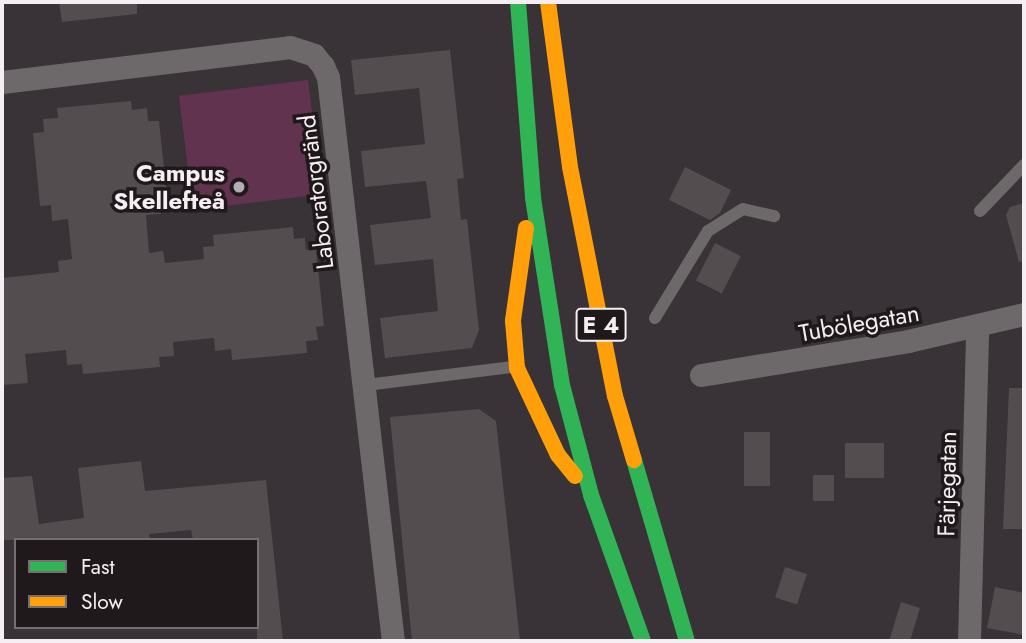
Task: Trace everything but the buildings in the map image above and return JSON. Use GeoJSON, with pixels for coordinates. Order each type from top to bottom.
{"type":"FeatureCollection","features":[{"type":"Feature","properties":{"kind":"highway","name":"E 4"},"geometry":{"type":"LineString","coordinates":[[518,2],[533,198],[562,385],[591,495],[643,641]]}},
{"type":"Feature","properties":{"kind":"highway","name":"E 4"},"geometry":{"type":"LineString","coordinates":[[548,2],[570,167],[615,396],[687,641]]}},
{"type":"Feature","properties":{"kind":"highway"},"geometry":{"type":"LineString","coordinates":[[533,198],[517,268],[513,321],[517,368],[558,455],[591,495]]}},
{"type":"Feature","properties":{"kind":"street","name":"Laboratorgränd"},"geometry":{"type":"LineString","coordinates":[[2,82],[290,47],[314,55],[328,77],[366,386],[393,641]]}},
{"type":"Feature","properties":{"kind":"street","name":"Tubölegatan"},"geometry":{"type":"LineString","coordinates":[[701,375],[977,327],[1024,314]]}},
{"type":"Feature","properties":{"kind":"street","name":"Färjegatan"},"geometry":{"type":"LineString","coordinates":[[969,641],[977,327]]}},
{"type":"Feature","properties":{"kind":"lane"},"geometry":{"type":"LineString","coordinates":[[980,211],[1024,165]]}},
{"type":"Feature","properties":{"kind":"lane"},"geometry":{"type":"LineString","coordinates":[[655,318],[708,231],[743,209],[774,216]]}},
{"type":"Feature","properties":{"kind":"lane"},"geometry":{"type":"LineString","coordinates":[[366,386],[517,368]]}},
{"type":"Feature","properties":{"kind":"shaded area"},"geometry":{"type":"Polygon","coordinates":[[[308,80],[322,194],[193,210],[179,96],[308,80]]]}},
{"type":"Feature","properties":{"kind":"traffic: fast"},"geometry":{"type":"LineString","coordinates":[[518,2],[533,198],[562,385],[591,495],[643,641]]}},
{"type":"Feature","properties":{"kind":"traffic: fast"},"geometry":{"type":"LineString","coordinates":[[634,460],[687,641]]}},
{"type":"Feature","properties":{"kind":"traffic: slow"},"geometry":{"type":"LineString","coordinates":[[548,2],[570,167],[615,396],[634,460]]}},
{"type":"Feature","properties":{"kind":"traffic: slow"},"geometry":{"type":"LineString","coordinates":[[526,228],[513,321],[517,368],[558,455],[575,476]]}},
{"type":"Feature","properties":{"kind":"place","name":"Campus Skellefteå"},"geometry":{"type":"Point","coordinates":[239,187]}}]}
